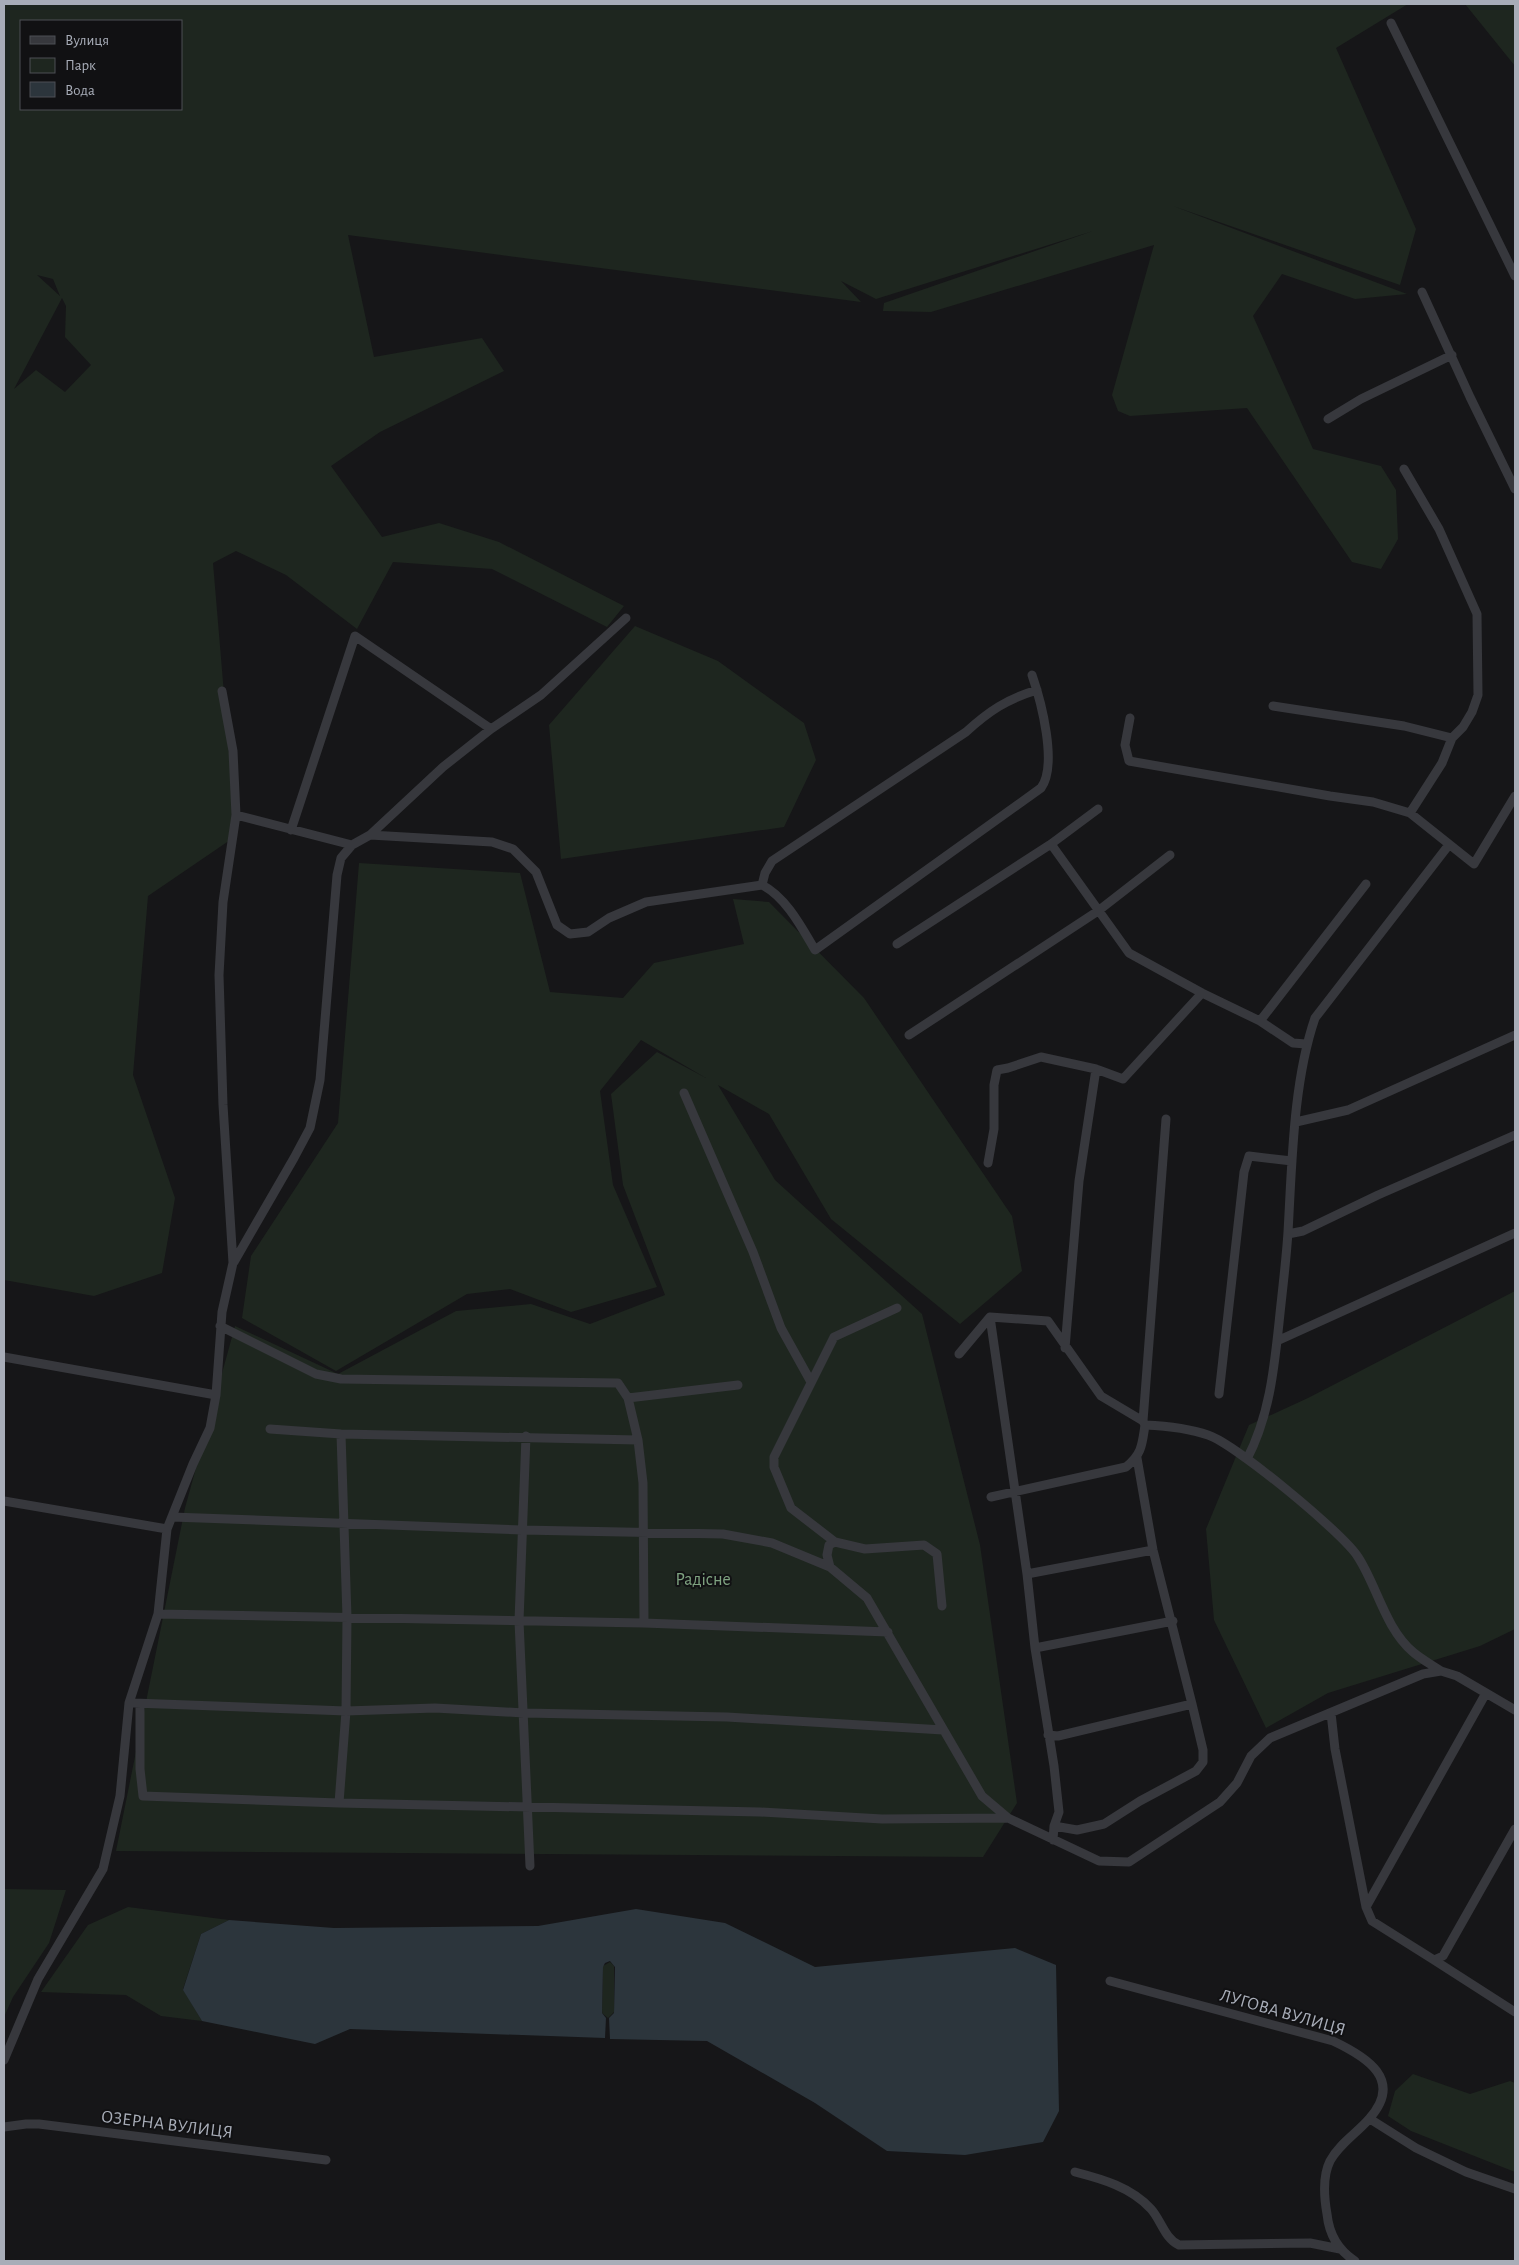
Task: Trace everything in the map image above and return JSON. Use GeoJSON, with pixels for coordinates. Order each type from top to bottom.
{"type":"FeatureCollection","features":[{"type":"Feature","properties":{"kind":"street"},"geometry":{"type":"LineString","coordinates":[[1391,23],[1515,276]]}},
{"type":"Feature","properties":{"kind":"street"},"geometry":{"type":"LineString","coordinates":[[1422,292],[1515,489]]}},
{"type":"Feature","properties":{"kind":"street"},"geometry":{"type":"LineString","coordinates":[[1328,419],[1361,399],[1452,355]]}},
{"type":"Feature","properties":{"kind":"street"},"geometry":{"type":"LineString","coordinates":[[1404,469],[1439,529],[1477,614],[1478,695],[1472,712],[1463,727],[1452,738],[1442,762],[1410,813]]}},
{"type":"Feature","properties":{"kind":"street"},"geometry":{"type":"LineString","coordinates":[[233,1263],[310,1128],[320,1080],[337,875],[341,858],[352,844],[370,835],[443,767],[491,729],[541,696],[626,618]]}},
{"type":"Feature","properties":{"kind":"street"},"geometry":{"type":"LineString","coordinates":[[291,830],[355,636],[491,729]]}},
{"type":"Feature","properties":{"kind":"street"},"geometry":{"type":"LineString","coordinates":[[370,835],[492,842],[513,849],[536,872],[557,925],[570,934],[588,932],[609,918],[646,902],[762,885],[770,889],[786,905],[815,950],[825,940],[1041,788],[1046,780],[1048,765],[1047,748],[1037,690],[1032,675]]}},
{"type":"Feature","properties":{"kind":"street"},"geometry":{"type":"LineString","coordinates":[[762,885],[765,873],[772,861],[966,732],[991,710],[1017,696],[1037,690]]}},
{"type":"Feature","properties":{"kind":"street"},"geometry":{"type":"LineString","coordinates":[[4,2060],[38,1979],[103,1869],[120,1796],[129,1703],[158,1614],[167,1529],[192,1464],[210,1428],[216,1395],[220,1326],[233,1263],[223,1105],[219,975],[223,902],[236,816],[233,751],[222,691]]}},
{"type":"Feature","properties":{"kind":"street"},"geometry":{"type":"LineString","coordinates":[[1274,706],[1404,726],[1452,738]]}},
{"type":"Feature","properties":{"kind":"street"},"geometry":{"type":"LineString","coordinates":[[1130,718],[1125,744],[1129,761],[1373,802],[1410,813],[1448,846],[1474,864],[1515,796]]}},
{"type":"Feature","properties":{"kind":"street"},"geometry":{"type":"LineString","coordinates":[[897,944],[1051,844],[1098,809]]}},
{"type":"Feature","properties":{"kind":"street"},"geometry":{"type":"LineString","coordinates":[[236,816],[352,844]]}},
{"type":"Feature","properties":{"kind":"street"},"geometry":{"type":"LineString","coordinates":[[1051,844],[1129,953],[1202,993],[1260,1021],[1294,1043],[1306,1044]]}},
{"type":"Feature","properties":{"kind":"street"},"geometry":{"type":"LineString","coordinates":[[1247,1459],[1259,1436],[1269,1398],[1277,1341],[1288,1234],[1292,1161],[1306,1044],[1315,1018],[1448,846]]}},
{"type":"Feature","properties":{"kind":"street"},"geometry":{"type":"LineString","coordinates":[[909,1035],[1098,910],[1170,854]]}},
{"type":"Feature","properties":{"kind":"street"},"geometry":{"type":"LineString","coordinates":[[1260,1021],[1366,884]]}},
{"type":"Feature","properties":{"kind":"street"},"geometry":{"type":"LineString","coordinates":[[988,1163],[994,1129],[994,1085],[997,1070],[1041,1057],[1096,1069],[1123,1079],[1202,993]]}},
{"type":"Feature","properties":{"kind":"street"},"geometry":{"type":"LineString","coordinates":[[1296,1122],[1348,1110],[1515,1035]]}},
{"type":"Feature","properties":{"kind":"street"},"geometry":{"type":"LineString","coordinates":[[1065,1348],[1079,1181],[1096,1069]]}},
{"type":"Feature","properties":{"kind":"street"},"geometry":{"type":"LineString","coordinates":[[684,1093],[753,1252],[781,1328],[811,1382]]}},
{"type":"Feature","properties":{"kind":"street"},"geometry":{"type":"LineString","coordinates":[[991,1497],[1126,1468],[1137,1458],[1141,1448],[1144,1423],[1166,1119]]}},
{"type":"Feature","properties":{"kind":"street"},"geometry":{"type":"LineString","coordinates":[[1288,1234],[1303,1231],[1378,1195],[1515,1135]]}},
{"type":"Feature","properties":{"kind":"street"},"geometry":{"type":"LineString","coordinates":[[1219,1394],[1244,1172],[1249,1156],[1292,1161]]}},
{"type":"Feature","properties":{"kind":"street"},"geometry":{"type":"LineString","coordinates":[[1277,1341],[1515,1233]]}},
{"type":"Feature","properties":{"kind":"street"},"geometry":{"type":"LineString","coordinates":[[897,1308],[834,1337],[774,1457],[774,1467],[791,1508],[835,1542],[866,1549],[924,1545],[932,1548],[937,1554],[942,1606]]}},
{"type":"Feature","properties":{"kind":"street"},"geometry":{"type":"LineString","coordinates":[[990,1317],[1048,1321],[1065,1348],[1078,1362],[1101,1396],[1144,1423],[1210,1435],[1247,1459],[1327,1524],[1358,1556],[1393,1626],[1412,1651],[1441,1671],[1457,1676],[1515,1710]]}},
{"type":"Feature","properties":{"kind":"street"},"geometry":{"type":"LineString","coordinates":[[959,1354],[990,1317]]}},
{"type":"Feature","properties":{"kind":"street"},"geometry":{"type":"LineString","coordinates":[[990,1317],[1059,1812],[1054,1826],[1053,1840]]}},
{"type":"Feature","properties":{"kind":"street"},"geometry":{"type":"LineString","coordinates":[[220,1326],[316,1374],[341,1380],[618,1383],[628,1398],[638,1440],[643,1483],[644,1623]]}},
{"type":"Feature","properties":{"kind":"street"},"geometry":{"type":"LineString","coordinates":[[4,1357],[216,1395]]}},
{"type":"Feature","properties":{"kind":"street"},"geometry":{"type":"LineString","coordinates":[[628,1398],[738,1385]]}},
{"type":"Feature","properties":{"kind":"street"},"geometry":{"type":"LineString","coordinates":[[270,1429],[341,1434],[526,1436],[638,1440]]}},
{"type":"Feature","properties":{"kind":"street"},"geometry":{"type":"LineString","coordinates":[[340,1804],[346,1710],[347,1617],[341,1434]]}},
{"type":"Feature","properties":{"kind":"street"},"geometry":{"type":"LineString","coordinates":[[526,1436],[519,1621],[530,1866]]}},
{"type":"Feature","properties":{"kind":"street"},"geometry":{"type":"LineString","coordinates":[[1054,1826],[1077,1830],[1104,1824],[1140,1801],[1196,1770],[1203,1762],[1203,1750],[1173,1621],[1153,1550],[1137,1458]]}},
{"type":"Feature","properties":{"kind":"street"},"geometry":{"type":"LineString","coordinates":[[4,1501],[167,1529]]}},
{"type":"Feature","properties":{"kind":"street"},"geometry":{"type":"LineString","coordinates":[[172,1517],[522,1530],[723,1534],[772,1543],[830,1567],[867,1598],[982,1796],[1008,1818],[1099,1861],[1129,1862],[1220,1802],[1237,1783],[1251,1756],[1270,1738],[1423,1674],[1441,1671]]}},
{"type":"Feature","properties":{"kind":"street"},"geometry":{"type":"LineString","coordinates":[[830,1567],[827,1555],[829,1545],[835,1542]]}},
{"type":"Feature","properties":{"kind":"street"},"geometry":{"type":"LineString","coordinates":[[1027,1574],[1153,1550]]}},
{"type":"Feature","properties":{"kind":"street"},"geometry":{"type":"LineString","coordinates":[[158,1614],[644,1623],[888,1632]]}},
{"type":"Feature","properties":{"kind":"street"},"geometry":{"type":"LineString","coordinates":[[1035,1648],[1173,1621]]}},
{"type":"Feature","properties":{"kind":"street"},"geometry":{"type":"LineString","coordinates":[[1366,1906],[1486,1693]]}},
{"type":"Feature","properties":{"kind":"street"},"geometry":{"type":"LineString","coordinates":[[129,1703],[346,1710],[436,1708],[524,1713],[727,1717],[943,1730]]}},
{"type":"Feature","properties":{"kind":"street"},"geometry":{"type":"LineString","coordinates":[[140,1704],[142,1796],[340,1804],[760,1812],[882,1818],[1008,1818]]}},
{"type":"Feature","properties":{"kind":"street"},"geometry":{"type":"LineString","coordinates":[[1048,1736],[1058,1736],[1192,1704]]}},
{"type":"Feature","properties":{"kind":"street"},"geometry":{"type":"LineString","coordinates":[[1331,1713],[1335,1749],[1366,1906],[1372,1921],[1515,2012]]}},
{"type":"Feature","properties":{"kind":"street"},"geometry":{"type":"LineString","coordinates":[[1434,1960],[1443,1956],[1515,1829]]}},
{"type":"Feature","properties":{"kind":"street","name":"ЛУГОВА ВУЛИЦЯ"},"geometry":{"type":"LineString","coordinates":[[1110,1981],[1333,2041],[1352,2050],[1379,2072],[1383,2082],[1383,2096],[1370,2118],[1345,2142],[1330,2161],[1326,2174],[1324,2191],[1328,2226],[1340,2249]]}},
{"type":"Feature","properties":{"kind":"street"},"geometry":{"type":"LineString","coordinates":[[1370,2118],[1416,2148],[1466,2172],[1515,2188]]}},
{"type":"Feature","properties":{"kind":"street","name":"ОЗЕРНА ВУЛИЦЯ"},"geometry":{"type":"LineString","coordinates":[[4,2127],[39,2124],[326,2160]]}},
{"type":"Feature","properties":{"kind":"street"},"geometry":{"type":"LineString","coordinates":[[1075,2172],[1126,2189],[1136,2196],[1158,2217],[1169,2239],[1179,2245],[1310,2242],[1340,2249],[1355,2261]]}},
{"type":"Feature","properties":{"kind":"green space"},"geometry":{"type":"Polygon","coordinates":[[[4,4],[1408,4],[1336,48],[1416,229],[1400,285],[1173,206],[1407,294],[1355,299],[1282,274],[1253,316],[1313,449],[1381,466],[1396,490],[1398,539],[1381,569],[1352,562],[1247,408],[1130,416],[1118,411],[1112,395],[1154,245],[931,312],[883,311],[884,303],[1093,231],[876,299],[841,281],[861,302],[348,235],[374,357],[482,338],[504,371],[380,432],[331,466],[382,537],[439,523],[499,542],[624,606],[607,627],[492,569],[393,562],[357,629],[286,575],[236,551],[213,563],[236,836],[148,896],[133,1075],[175,1198],[162,1273],[94,1296],[4,1280],[4,4]],[[37,275],[60,296],[53,279],[37,275]],[[62,298],[14,389],[36,370],[65,392],[91,365],[65,337],[66,306],[62,298]]]}},
{"type":"Feature","properties":{"kind":"green space"},"geometry":{"type":"Polygon","coordinates":[[[1465,4],[1515,4],[1515,66],[1465,4]]]}},
{"type":"Feature","properties":{"kind":"green space"},"geometry":{"type":"Polygon","coordinates":[[[635,626],[718,661],[804,723],[816,760],[784,827],[561,859],[549,725],[635,626]]]}},
{"type":"Feature","properties":{"kind":"green space","name":"Радісне"},"geometry":{"type":"Polygon","coordinates":[[[359,863],[520,873],[550,992],[623,998],[654,963],[744,944],[733,899],[769,902],[864,998],[1012,1216],[1022,1271],[960,1324],[831,1219],[769,1114],[718,1085],[775,1180],[922,1314],[980,1545],[1017,1803],[983,1857],[116,1851],[185,1508],[235,1326],[338,1374],[456,1311],[531,1304],[590,1324],[665,1295],[623,1185],[611,1094],[657,1052],[706,1078],[641,1040],[600,1091],[613,1185],[657,1287],[571,1312],[510,1289],[467,1294],[336,1371],[242,1318],[251,1256],[338,1123],[359,863]]]}},
{"type":"Feature","properties":{"kind":"green space"},"geometry":{"type":"Polygon","coordinates":[[[1515,1291],[1515,1629],[1480,1646],[1328,1693],[1266,1728],[1214,1620],[1206,1529],[1249,1425],[1308,1398],[1515,1291]]]}},
{"type":"Feature","properties":{"kind":"green space"},"geometry":{"type":"Polygon","coordinates":[[[4,1889],[66,1890],[49,1943],[13,1997],[4,2017],[4,1889]]]}},
{"type":"Feature","properties":{"kind":"green space"},"geometry":{"type":"Polygon","coordinates":[[[128,1907],[229,1920],[201,1934],[183,1989],[202,2021],[161,2016],[126,1995],[41,1992],[88,1925],[128,1907]]]}},
{"type":"Feature","properties":{"kind":"green space"},"geometry":{"type":"Polygon","coordinates":[[[610,1962],[614,1966],[614,2012],[608,2018],[602,2013],[603,1966],[610,1962]]]}},
{"type":"Feature","properties":{"kind":"green space"},"geometry":{"type":"Polygon","coordinates":[[[1413,2074],[1470,2094],[1510,2081],[1515,2083],[1515,2172],[1411,2131],[1388,2116],[1395,2091],[1413,2074]]]}},
{"type":"Feature","properties":{"kind":"water"},"geometry":{"type":"Polygon","coordinates":[[[636,1909],[725,1923],[815,1967],[1015,1948],[1056,1965],[1059,2111],[1043,2142],[965,2155],[887,2151],[815,2103],[707,2041],[610,2039],[609,2018],[614,2013],[615,1967],[610,1961],[605,1963],[603,1967],[602,2013],[606,2018],[605,2038],[350,2029],[315,2044],[202,2021],[183,1990],[201,1934],[229,1920],[334,1928],[538,1926],[636,1909]]]}}]}
